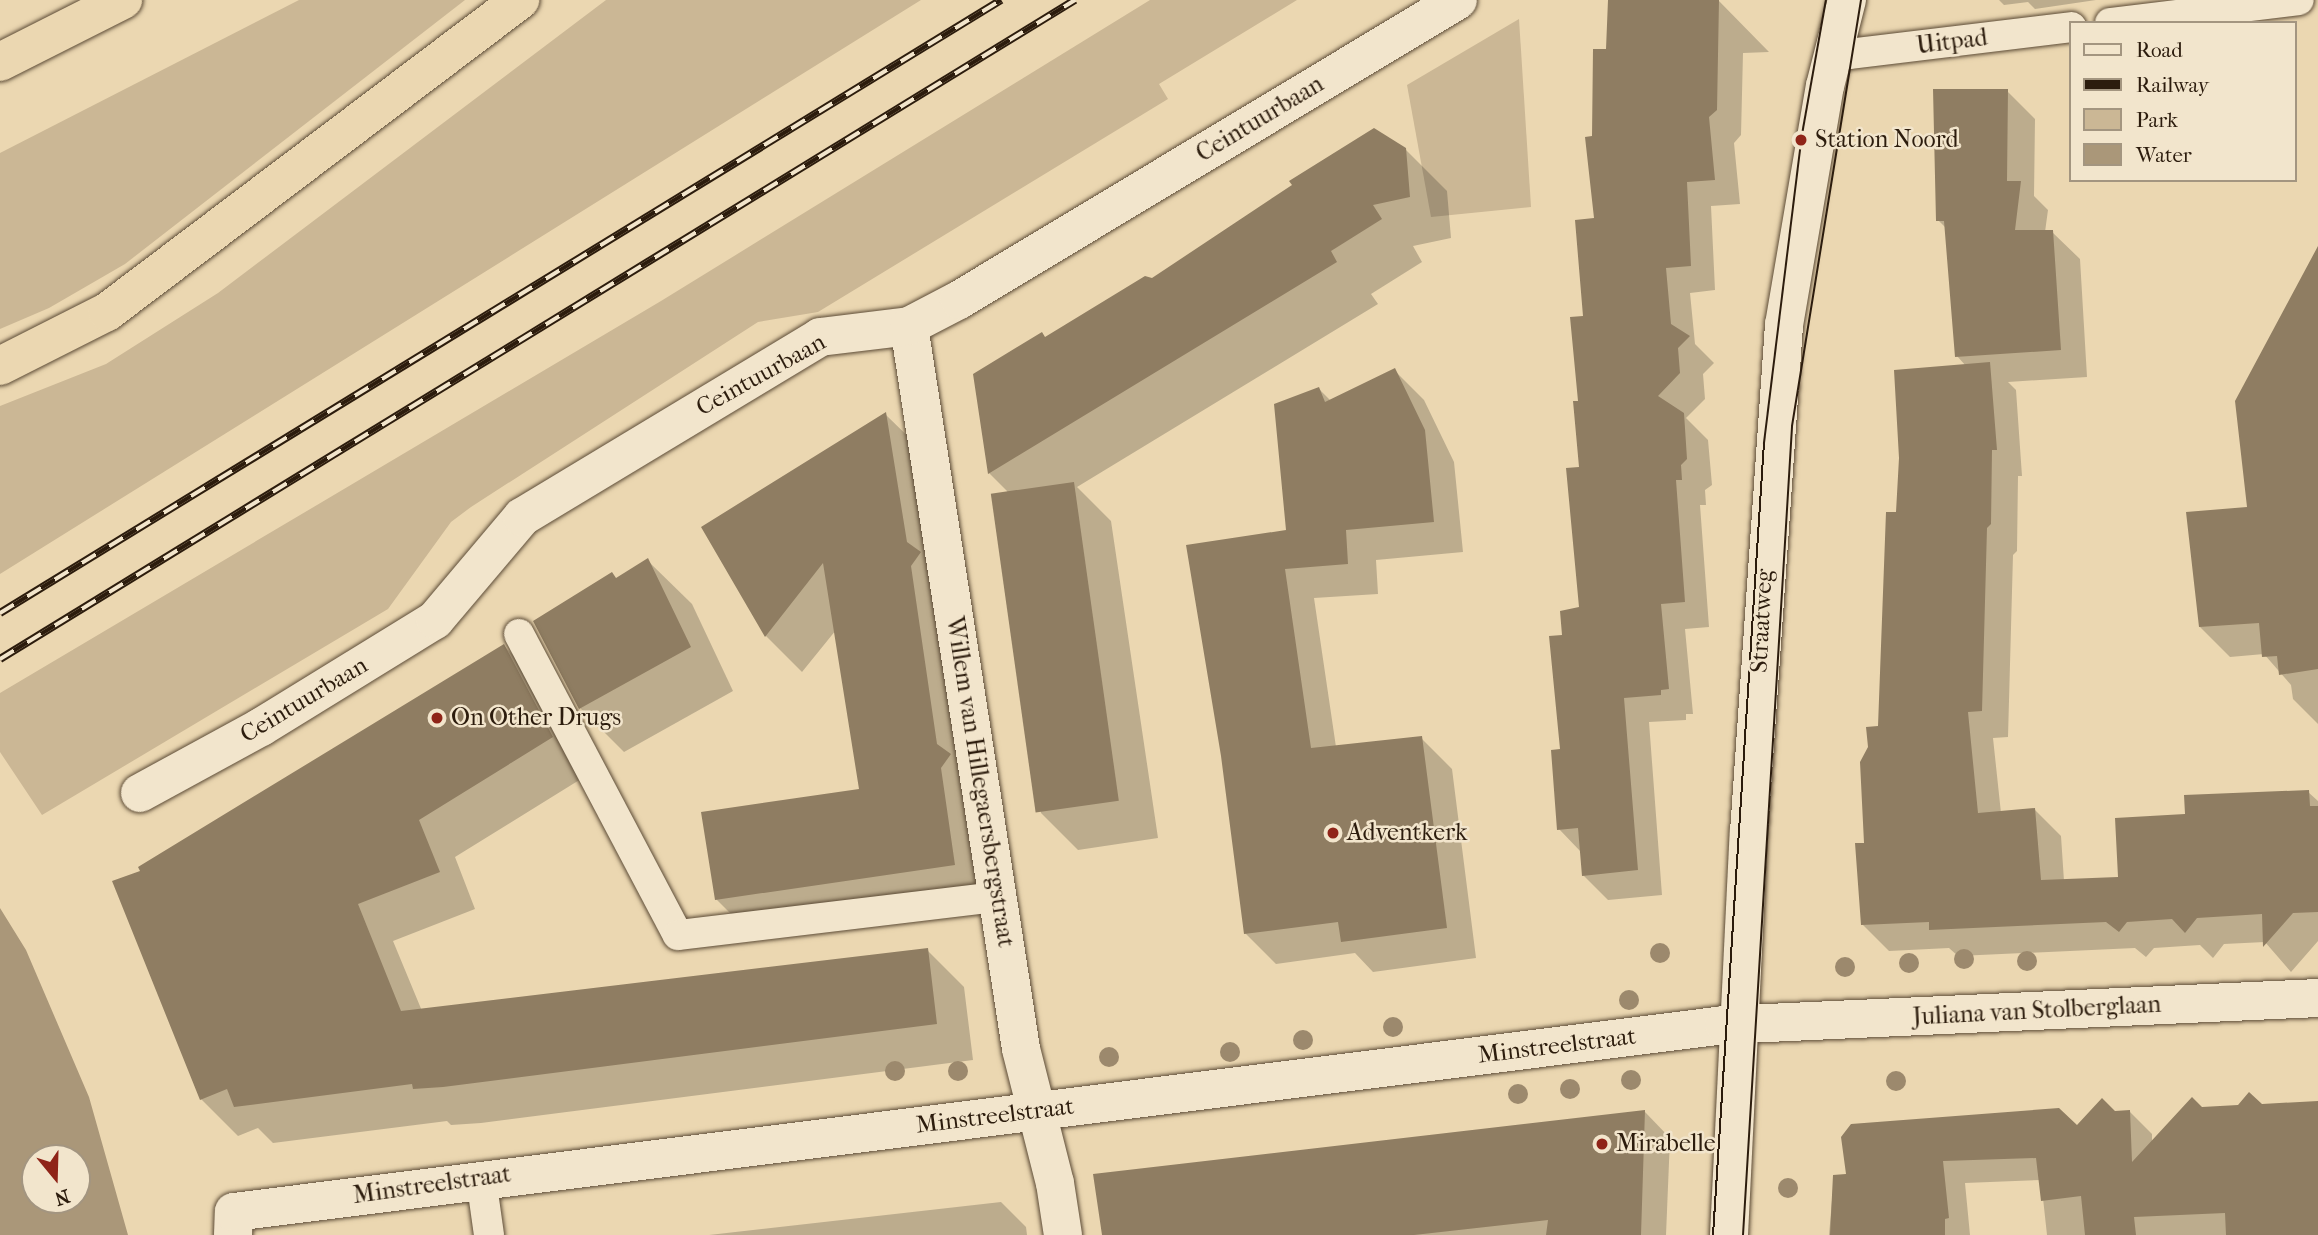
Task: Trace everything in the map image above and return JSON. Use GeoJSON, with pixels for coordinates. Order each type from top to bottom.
{"type":"FeatureCollection","features":[{"type":"Feature","properties":{"kind":"highway"},"geometry":{"type":"LineString","coordinates":[[0,61],[123,0]]}},
{"type":"Feature","properties":{"kind":"highway"},"geometry":{"type":"LineString","coordinates":[[0,366],[107,312],[520,0]]}},
{"type":"Feature","properties":{"kind":"street","name":"Ceintuurbaan"},"geometry":{"type":"LineString","coordinates":[[140,793],[261,727],[435,620],[522,517],[820,337],[909,326],[1458,0]]}},
{"type":"Feature","properties":{"kind":"street","name":"Straatweg"},"geometry":{"type":"LineString","coordinates":[[1729,1235],[1748,1023],[1771,471],[1784,325],[1842,4]]}},
{"type":"Feature","properties":{"kind":"street","name":"Willem van Hillegaersbergstraat"},"geometry":{"type":"LineString","coordinates":[[909,326],[1021,1049],[1038,1110],[1063,1235]]}},
{"type":"Feature","properties":{"kind":"street","name":"Juliana van Stolberglaan"},"geometry":{"type":"LineString","coordinates":[[1748,1023],[2318,998]]}},
{"type":"Feature","properties":{"kind":"street","name":"Minstreelstraat"},"geometry":{"type":"LineString","coordinates":[[234,1224],[481,1178],[1748,1023]]}},
{"type":"Feature","properties":{"kind":"lane"},"geometry":{"type":"LineString","coordinates":[[2126,21],[2299,0]]}},
{"type":"Feature","properties":{"kind":"lane","name":"Uitpad"},"geometry":{"type":"LineString","coordinates":[[1832,52],[1849,54],[2070,27]]}},
{"type":"Feature","properties":{"kind":"lane"},"geometry":{"type":"LineString","coordinates":[[519,634],[678,935],[997,897]]}},
{"type":"Feature","properties":{"kind":"lane"},"geometry":{"type":"LineString","coordinates":[[481,1178],[489,1235]]}},
{"type":"Feature","properties":{"kind":"green space"},"geometry":{"type":"Polygon","coordinates":[[[299,0],[465,0],[125,264],[49,308],[0,329],[0,153],[299,0]]]}},
{"type":"Feature","properties":{"kind":"green space"},"geometry":{"type":"Polygon","coordinates":[[[606,0],[921,0],[0,574],[0,406],[106,364],[218,293],[606,0]]]}},
{"type":"Feature","properties":{"kind":"green space"},"geometry":{"type":"Polygon","coordinates":[[[1150,0],[1297,0],[1159,84],[1168,99],[818,312],[758,322],[471,507],[451,522],[388,609],[42,815],[0,752],[0,693],[661,301],[1150,0]]]}},
{"type":"Feature","properties":{"kind":"green space"},"geometry":{"type":"Polygon","coordinates":[[[1519,19],[1531,207],[1431,217],[1407,85],[1519,19]]]}},
{"type":"Feature","properties":{"kind":"water"},"geometry":{"type":"Polygon","coordinates":[[[0,908],[26,950],[89,1097],[128,1235],[0,1235],[0,908]]]}},
{"type":"Feature","properties":{"kind":"building"},"geometry":{"type":"Polygon","coordinates":[[[1608,0],[1719,0],[1717,110],[1709,117],[1715,180],[1687,182],[1691,266],[1666,268],[1671,324],[1690,336],[1678,348],[1680,373],[1658,396],[1684,413],[1687,459],[1681,465],[1682,480],[1676,480],[1685,602],[1661,604],[1669,689],[1661,690],[1661,695],[1624,698],[1638,870],[1582,876],[1578,828],[1557,830],[1551,750],[1560,749],[1549,636],[1562,635],[1560,611],[1579,607],[1566,468],[1579,467],[1573,401],[1578,401],[1570,317],[1583,316],[1575,220],[1594,218],[1585,137],[1592,136],[1593,49],[1606,49],[1608,0]]]}},
{"type":"Feature","properties":{"kind":"building"},"geometry":{"type":"Polygon","coordinates":[[[1933,89],[2008,89],[2007,181],[2021,181],[2015,230],[2053,230],[2061,350],[1955,357],[1944,221],[1936,221],[1933,89]]]}},
{"type":"Feature","properties":{"kind":"building"},"geometry":{"type":"Polygon","coordinates":[[[1374,128],[1406,148],[1410,197],[1373,205],[1382,219],[1331,251],[1337,262],[988,474],[973,374],[1042,332],[1045,337],[1145,276],[1152,278],[1292,185],[1289,181],[1374,128]]]}},
{"type":"Feature","properties":{"kind":"building"},"geometry":{"type":"Polygon","coordinates":[[[2318,246],[2318,669],[2279,675],[2277,656],[2262,657],[2259,623],[2199,627],[2186,512],[2247,507],[2235,401],[2318,246]]]}},
{"type":"Feature","properties":{"kind":"building"},"geometry":{"type":"Polygon","coordinates":[[[1990,362],[1997,450],[1992,450],[1991,524],[1987,528],[1982,711],[1968,712],[1978,813],[2035,808],[2041,880],[2118,877],[2115,818],[2185,814],[2184,795],[2309,790],[2310,806],[2318,806],[2318,912],[2293,913],[2263,947],[2262,914],[2197,918],[2185,933],[2172,919],[2127,922],[2119,932],[2106,922],[1929,930],[1929,922],[1861,925],[1855,843],[1864,843],[1860,762],[1868,747],[1866,727],[1878,726],[1886,512],[1896,512],[1899,458],[1894,370],[1990,362]]]}},
{"type":"Feature","properties":{"kind":"building"},"geometry":{"type":"Polygon","coordinates":[[[1395,368],[1425,430],[1434,522],[1346,530],[1348,564],[1285,569],[1311,748],[1422,736],[1447,928],[1341,942],[1338,922],[1244,934],[1221,756],[1186,545],[1286,530],[1274,404],[1319,387],[1325,402],[1395,368]]]}},
{"type":"Feature","properties":{"kind":"building"},"geometry":{"type":"Polygon","coordinates":[[[886,412],[907,542],[921,552],[911,566],[937,744],[951,754],[941,768],[955,865],[715,900],[701,812],[859,789],[823,563],[765,637],[701,527],[886,412]]]}},
{"type":"Feature","properties":{"kind":"building"},"geometry":{"type":"Polygon","coordinates":[[[1074,482],[1119,801],[1036,813],[991,494],[1074,482]]]}},
{"type":"Feature","properties":{"kind":"building"},"geometry":{"type":"Polygon","coordinates":[[[648,558],[691,647],[579,709],[533,621],[612,572],[616,578],[648,558]]]}},
{"type":"Feature","properties":{"kind":"building"},"geometry":{"type":"Polygon","coordinates":[[[504,644],[553,737],[419,820],[440,872],[358,904],[401,1011],[928,948],[937,1024],[443,1087],[413,1089],[412,1084],[234,1107],[227,1089],[200,1100],[112,881],[140,871],[138,867],[504,644]]]}},
{"type":"Feature","properties":{"kind":"building"},"geometry":{"type":"Polygon","coordinates":[[[2249,1092],[2262,1104],[2318,1101],[2318,1235],[2226,1235],[2225,1213],[2134,1217],[2136,1235],[2085,1235],[2081,1196],[2041,1201],[2036,1158],[1943,1161],[1949,1218],[1945,1219],[1945,1235],[1830,1235],[1833,1175],[1846,1174],[1841,1137],[1851,1124],[2059,1108],[2077,1125],[2102,1098],[2115,1111],[2130,1110],[2132,1162],[2192,1097],[2202,1107],[2238,1105],[2249,1092]]]}},
{"type":"Feature","properties":{"kind":"building"},"geometry":{"type":"Polygon","coordinates":[[[1645,1110],[1641,1235],[1546,1235],[1548,1220],[1414,1235],[1102,1235],[1093,1174],[1645,1110]]]}},
{"type":"Feature","properties":{"kind":"tram line"},"geometry":{"type":"LineString","coordinates":[[1713,1235],[1764,443],[1801,140],[1826,0]]}},
{"type":"Feature","properties":{"kind":"tram line"},"geometry":{"type":"LineString","coordinates":[[1743,1235],[1792,426],[1861,0]]}},
{"type":"Feature","properties":{"kind":"railway"},"geometry":{"type":"LineString","coordinates":[[0,613],[1001,0]]}},
{"type":"Feature","properties":{"kind":"railway"},"geometry":{"type":"LineString","coordinates":[[0,659],[1075,0]]}},
{"type":"Feature","properties":{"kind":"place","name":"Station Noord"},"geometry":{"type":"Point","coordinates":[1801,140]}},
{"type":"Feature","properties":{"kind":"place","name":"On Other Drugs"},"geometry":{"type":"Point","coordinates":[437,718]}},
{"type":"Feature","properties":{"kind":"place","name":"Adventkerk"},"geometry":{"type":"Point","coordinates":[1333,833]}},
{"type":"Feature","properties":{"kind":"place","name":"Mirabelle"},"geometry":{"type":"Point","coordinates":[1602,1144]}}]}
